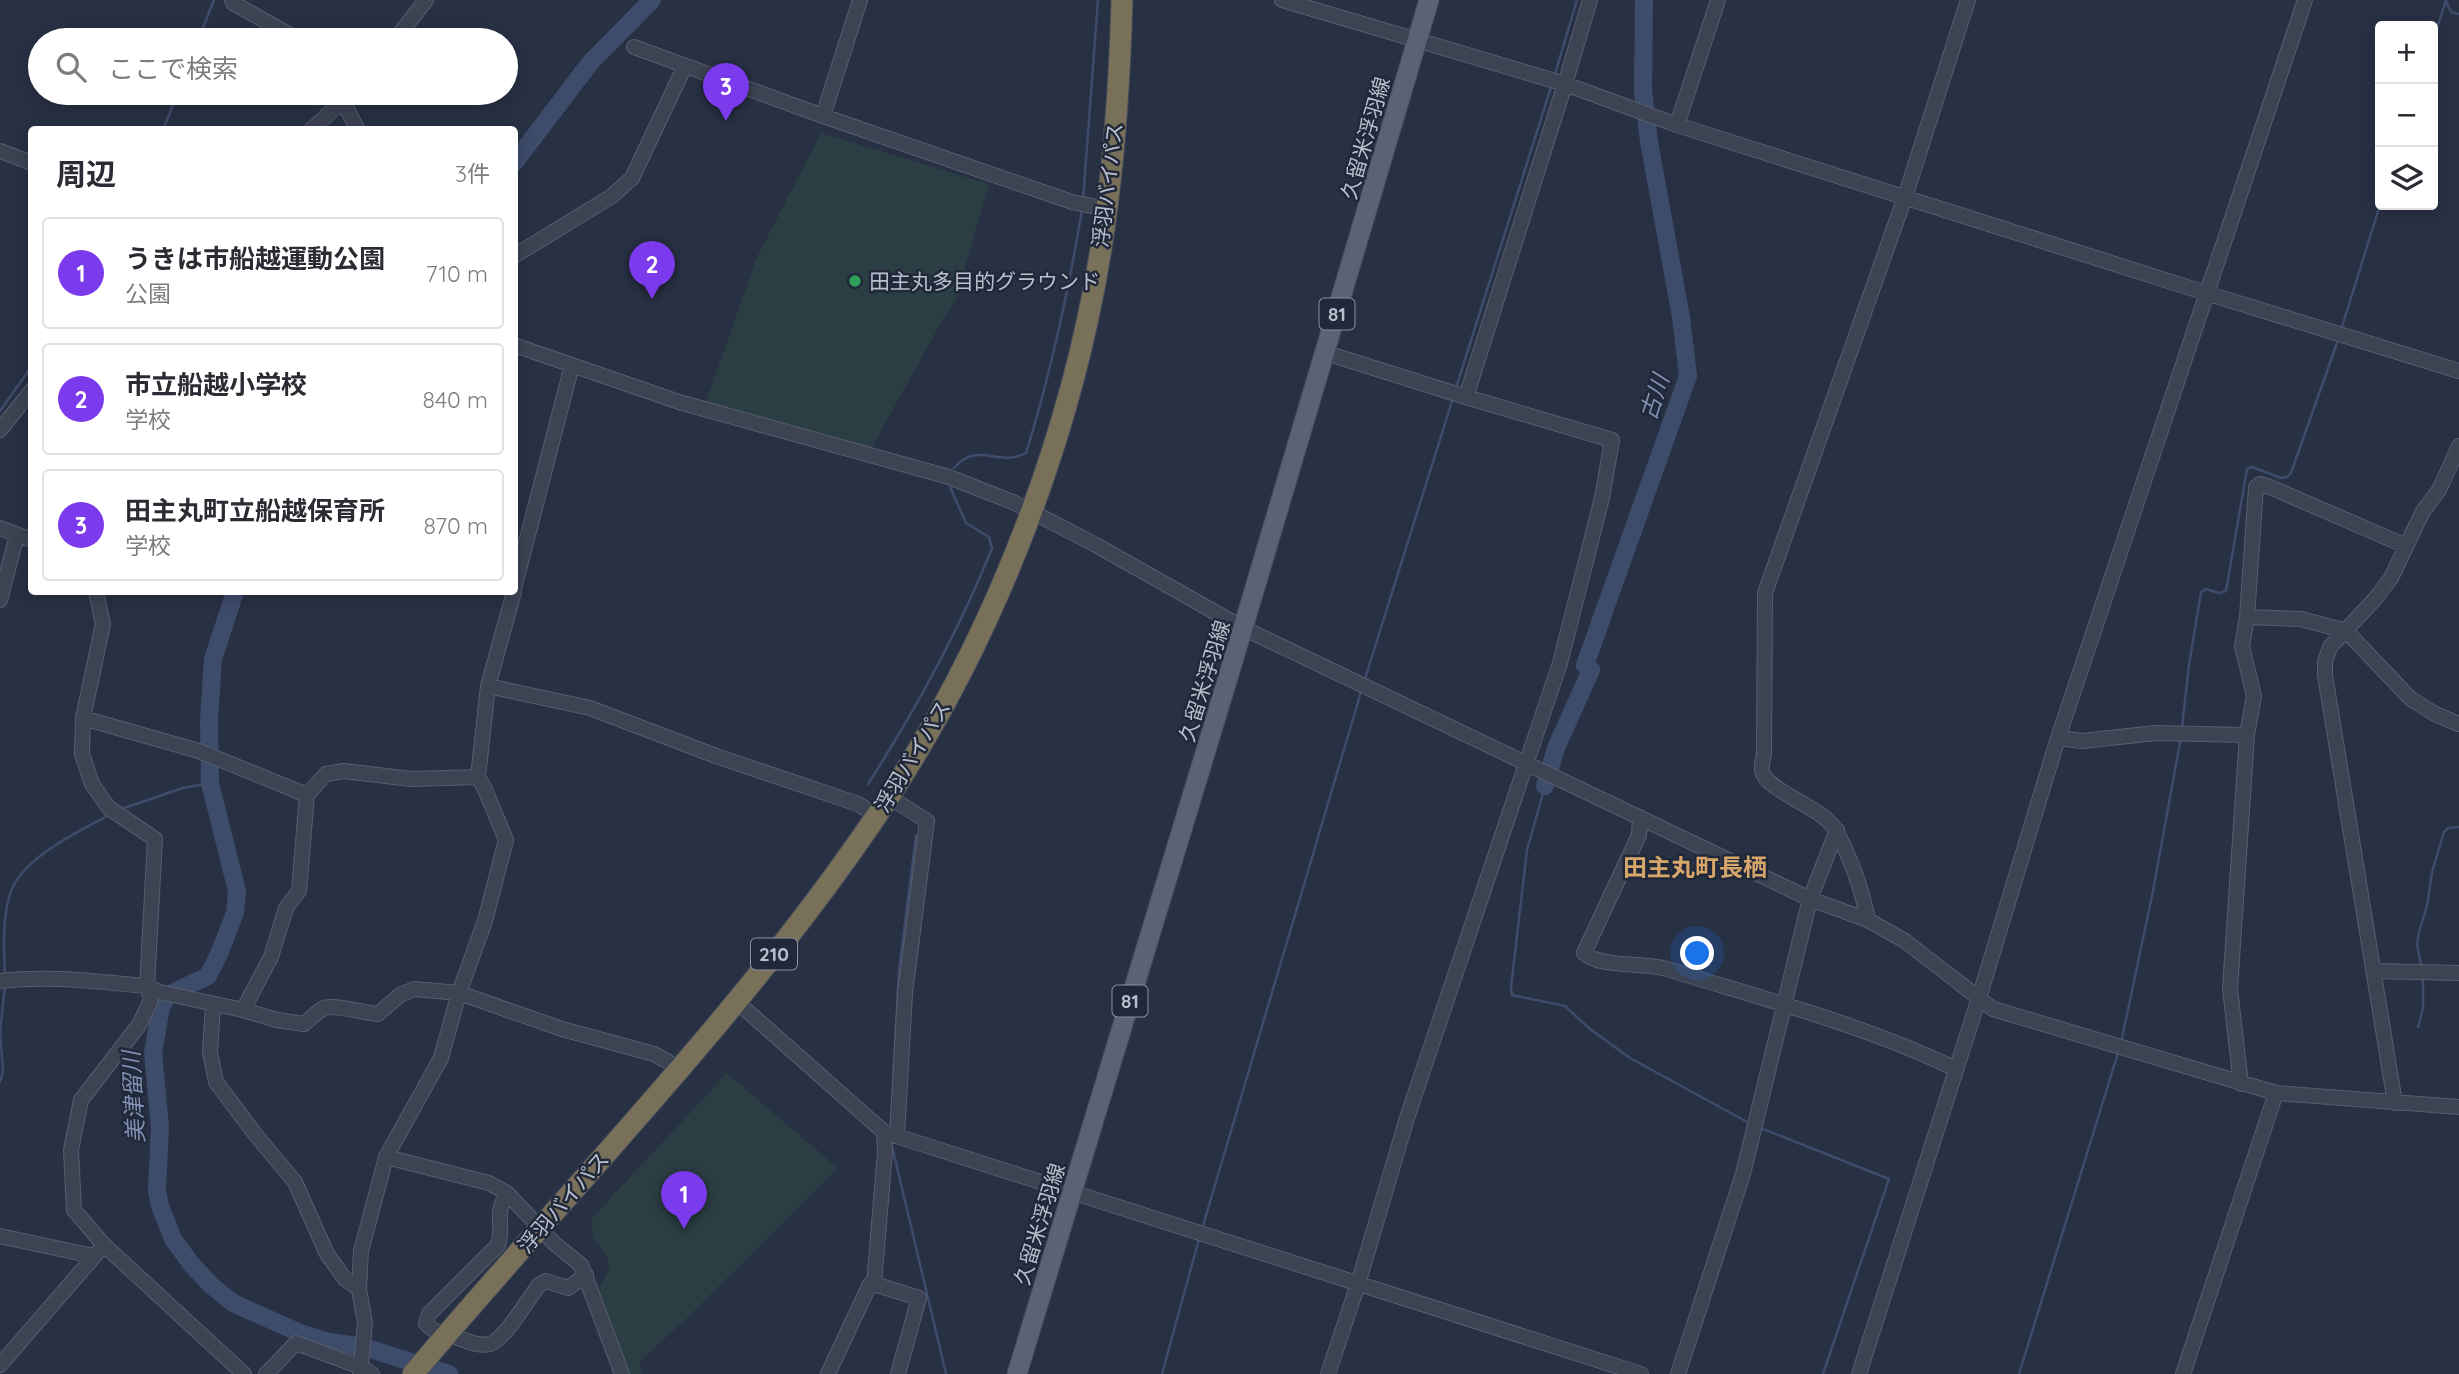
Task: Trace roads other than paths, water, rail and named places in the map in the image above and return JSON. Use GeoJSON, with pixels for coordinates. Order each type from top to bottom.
{"type":"FeatureCollection","features":[{"type":"Feature","properties":{"kind":"highway","name":"浮羽バイパス"},"geometry":{"type":"LineString","coordinates":[[413,1374],[679,1068],[816,901],[877,816],[955,682],[991,610],[1030,511],[1060,424],[1088,315],[1107,209],[1116,127],[1122,0]]}},
{"type":"Feature","properties":{"kind":"main road","name":"久留米浮羽線"},"geometry":{"type":"LineString","coordinates":[[1017,1374],[1326,353],[1429,0]]}},
{"type":"Feature","properties":{"kind":"street"},"geometry":{"type":"LineString","coordinates":[[232,0],[278,28]]}},
{"type":"Feature","properties":{"kind":"street"},"geometry":{"type":"LineString","coordinates":[[404,28],[426,0]]}},
{"type":"Feature","properties":{"kind":"street"},"geometry":{"type":"LineString","coordinates":[[823,116],[860,0]]}},
{"type":"Feature","properties":{"kind":"street"},"geometry":{"type":"LineString","coordinates":[[1282,0],[1565,84],[1677,125],[2459,371]]}},
{"type":"Feature","properties":{"kind":"street"},"geometry":{"type":"LineString","coordinates":[[1466,397],[1590,0]]}},
{"type":"Feature","properties":{"kind":"street"},"geometry":{"type":"LineString","coordinates":[[1677,125],[1718,0]]}},
{"type":"Feature","properties":{"kind":"street"},"geometry":{"type":"LineString","coordinates":[[1868,920],[1860,882],[1837,830],[1819,812],[1768,782],[1762,771],[1765,593],[1905,198],[1968,0]]}},
{"type":"Feature","properties":{"kind":"street"},"geometry":{"type":"LineString","coordinates":[[1859,1374],[1979,998],[2058,738],[2305,0]]}},
{"type":"Feature","properties":{"kind":"street"},"geometry":{"type":"LineString","coordinates":[[634,47],[1072,202],[1107,209]]}},
{"type":"Feature","properties":{"kind":"street"},"geometry":{"type":"LineString","coordinates":[[518,247],[588,212],[632,178],[685,66]]}},
{"type":"Feature","properties":{"kind":"street"},"geometry":{"type":"LineString","coordinates":[[315,126],[335,105]]}},
{"type":"Feature","properties":{"kind":"street"},"geometry":{"type":"LineString","coordinates":[[348,105],[356,126]]}},
{"type":"Feature","properties":{"kind":"street"},"geometry":{"type":"LineString","coordinates":[[0,151],[28,162]]}},
{"type":"Feature","properties":{"kind":"street"},"geometry":{"type":"LineString","coordinates":[[518,346],[679,402],[949,477],[1030,511],[1243,628],[1810,899],[1868,920],[1905,941],[1993,1009],[2276,1093],[2459,1107]]}},
{"type":"Feature","properties":{"kind":"street"},"geometry":{"type":"LineString","coordinates":[[1326,353],[1612,440],[1602,498],[1560,663],[1407,1118],[1358,1284],[1328,1374]]}},
{"type":"Feature","properties":{"kind":"street"},"geometry":{"type":"LineString","coordinates":[[518,574],[572,365]]}},
{"type":"Feature","properties":{"kind":"street"},"geometry":{"type":"LineString","coordinates":[[0,430],[28,395]]}},
{"type":"Feature","properties":{"kind":"street"},"geometry":{"type":"LineString","coordinates":[[2395,1102],[2325,662],[2330,647],[2391,578],[2423,511],[2439,490],[2459,446]]}},
{"type":"Feature","properties":{"kind":"street"},"geometry":{"type":"LineString","coordinates":[[2241,1084],[2230,989],[2247,735],[2254,696],[2242,646],[2247,617],[2256,487],[2260,484],[2406,546]]}},
{"type":"Feature","properties":{"kind":"street"},"geometry":{"type":"LineString","coordinates":[[0,528],[28,539]]}},
{"type":"Feature","properties":{"kind":"street"},"geometry":{"type":"LineString","coordinates":[[0,600],[16,535]]}},
{"type":"Feature","properties":{"kind":"street"},"geometry":{"type":"LineString","coordinates":[[97,595],[103,624],[83,718],[82,754],[92,783],[114,813],[155,839],[153,989],[152,1000],[139,1025],[81,1100],[71,1150],[74,1210],[104,1245],[244,1374]]}},
{"type":"Feature","properties":{"kind":"street"},"geometry":{"type":"LineString","coordinates":[[266,1374],[296,1343],[364,1371],[365,1323],[359,1289],[361,1251],[386,1157],[441,1058],[459,993],[485,921],[506,839],[478,777],[488,685],[513,595]]}},
{"type":"Feature","properties":{"kind":"street"},"geometry":{"type":"LineString","coordinates":[[2247,617],[2301,619],[2346,631],[2410,699],[2459,724]]}},
{"type":"Feature","properties":{"kind":"street"},"geometry":{"type":"LineString","coordinates":[[488,685],[590,708],[858,804],[877,816]]}},
{"type":"Feature","properties":{"kind":"street"},"geometry":{"type":"LineString","coordinates":[[83,718],[229,761],[307,795]]}},
{"type":"Feature","properties":{"kind":"street"},"geometry":{"type":"LineString","coordinates":[[2058,738],[2082,741],[2156,733],[2247,735]]}},
{"type":"Feature","properties":{"kind":"street"},"geometry":{"type":"LineString","coordinates":[[243,1010],[271,957],[286,908],[299,891],[307,795],[326,774],[344,771],[411,779],[478,777]]}},
{"type":"Feature","properties":{"kind":"street"},"geometry":{"type":"LineString","coordinates":[[874,1283],[886,1153],[891,1134],[905,993],[927,821],[889,797]]}},
{"type":"Feature","properties":{"kind":"street"},"geometry":{"type":"LineString","coordinates":[[1640,817],[1639,835],[1584,953],[1588,958],[1655,965],[1905,1045],[1956,1069]]}},
{"type":"Feature","properties":{"kind":"street"},"geometry":{"type":"LineString","coordinates":[[1678,1374],[1743,1174],[1810,899],[1837,830]]}},
{"type":"Feature","properties":{"kind":"street"},"geometry":{"type":"LineString","coordinates":[[2373,971],[2459,973]]}},
{"type":"Feature","properties":{"kind":"street"},"geometry":{"type":"LineString","coordinates":[[5,980],[67,979],[153,989],[277,1020],[304,1024],[324,1007],[378,1014],[400,995],[414,989],[459,993],[562,1029],[654,1054],[679,1068]]}},
{"type":"Feature","properties":{"kind":"street"},"geometry":{"type":"LineString","coordinates":[[736,1001],[891,1134],[1641,1374]]}},
{"type":"Feature","properties":{"kind":"street"},"geometry":{"type":"LineString","coordinates":[[213,1004],[210,1052],[216,1082],[295,1182],[327,1254],[345,1279],[359,1289]]}},
{"type":"Feature","properties":{"kind":"street"},"geometry":{"type":"LineString","coordinates":[[2183,1374],[2276,1093]]}},
{"type":"Feature","properties":{"kind":"street"},"geometry":{"type":"LineString","coordinates":[[386,1157],[489,1183],[506,1193],[581,1265],[622,1374]]}},
{"type":"Feature","properties":{"kind":"street"},"geometry":{"type":"LineString","coordinates":[[506,1193],[499,1206],[501,1236],[498,1245],[429,1314],[426,1324],[443,1338],[480,1345],[491,1344],[501,1336],[539,1285],[546,1281],[568,1288],[586,1275]]}},
{"type":"Feature","properties":{"kind":"street"},"geometry":{"type":"LineString","coordinates":[[0,1236],[93,1256]]}},
{"type":"Feature","properties":{"kind":"street"},"geometry":{"type":"LineString","coordinates":[[0,1365],[104,1245]]}},
{"type":"Feature","properties":{"kind":"street"},"geometry":{"type":"LineString","coordinates":[[828,1374],[870,1283],[919,1298],[898,1374]]}},
{"type":"Feature","properties":{"kind":"waterway"},"geometry":{"type":"LineString","coordinates":[[203,28],[214,0]]}},
{"type":"Feature","properties":{"kind":"waterway","name":"美津留川"},"geometry":{"type":"LineString","coordinates":[[518,158],[590,63],[652,0]]}},
{"type":"Feature","properties":{"kind":"waterway"},"geometry":{"type":"LineString","coordinates":[[1083,200],[1098,0]]}},
{"type":"Feature","properties":{"kind":"waterway"},"geometry":{"type":"LineString","coordinates":[[1555,74],[1577,0]]}},
{"type":"Feature","properties":{"kind":"waterway","name":"古川"},"geometry":{"type":"LineString","coordinates":[[1545,786],[1556,748],[1591,670],[1585,665],[1688,376],[1681,317],[1649,142],[1643,91],[1644,0]]}},
{"type":"Feature","properties":{"kind":"waterway"},"geometry":{"type":"LineString","coordinates":[[2438,25],[2446,0]]}},
{"type":"Feature","properties":{"kind":"waterway"},"geometry":{"type":"LineString","coordinates":[[2446,1],[2451,12],[2459,14]]}},
{"type":"Feature","properties":{"kind":"waterway"},"geometry":{"type":"LineString","coordinates":[[1456,388],[1552,84]]}},
{"type":"Feature","properties":{"kind":"waterway"},"geometry":{"type":"LineString","coordinates":[[165,126],[173,105]]}},
{"type":"Feature","properties":{"kind":"waterway"},"geometry":{"type":"LineString","coordinates":[[954,468],[971,456],[1006,458],[1026,453],[1058,333],[1082,210]]}},
{"type":"Feature","properties":{"kind":"waterway"},"geometry":{"type":"LineString","coordinates":[[2341,330],[2378,210]]}},
{"type":"Feature","properties":{"kind":"waterway"},"geometry":{"type":"LineString","coordinates":[[2182,727],[2201,592],[2206,589],[2219,593],[2226,591],[2247,469],[2252,467],[2281,478],[2291,473],[2338,340]]}},
{"type":"Feature","properties":{"kind":"waterway"},"geometry":{"type":"LineString","coordinates":[[0,411],[28,372]]}},
{"type":"Feature","properties":{"kind":"waterway"},"geometry":{"type":"LineString","coordinates":[[1364,682],[1453,398]]}},
{"type":"Feature","properties":{"kind":"waterway"},"geometry":{"type":"LineString","coordinates":[[868,784],[936,669],[992,548],[989,537],[966,523],[950,487]]}},
{"type":"Feature","properties":{"kind":"waterway","name":"美津留川"},"geometry":{"type":"LineString","coordinates":[[234,595],[213,659],[209,720],[210,783],[237,891],[235,913],[208,976],[168,995],[161,1007],[153,1053],[160,1127],[157,1191],[160,1206],[173,1239],[192,1265],[233,1303],[300,1333],[329,1342],[364,1347],[449,1374]]}},
{"type":"Feature","properties":{"kind":"waterway"},"geometry":{"type":"LineString","coordinates":[[1202,1229],[1361,692]]}},
{"type":"Feature","properties":{"kind":"waterway"},"geometry":{"type":"LineString","coordinates":[[2121,1043],[2153,891],[2181,737]]}},
{"type":"Feature","properties":{"kind":"waterway"},"geometry":{"type":"LineString","coordinates":[[121,809],[183,788],[210,783]]}},
{"type":"Feature","properties":{"kind":"waterway"},"geometry":{"type":"LineString","coordinates":[[1545,786],[1527,850],[1512,995],[1565,1006],[1590,1029],[1630,1058],[1749,1123]]}},
{"type":"Feature","properties":{"kind":"waterway"},"geometry":{"type":"LineString","coordinates":[[5,975],[6,914],[16,881],[52,847],[109,815]]}},
{"type":"Feature","properties":{"kind":"waterway"},"geometry":{"type":"LineString","coordinates":[[2421,965],[2417,944],[2432,872],[2444,832],[2448,828],[2459,827]]}},
{"type":"Feature","properties":{"kind":"waterway"},"geometry":{"type":"LineString","coordinates":[[893,1083],[899,971],[916,836]]}},
{"type":"Feature","properties":{"kind":"waterway"},"geometry":{"type":"LineString","coordinates":[[2418,1027],[2423,1008],[2423,979]]}},
{"type":"Feature","properties":{"kind":"waterway"},"geometry":{"type":"LineString","coordinates":[[0,1082],[3,1071],[0,1033],[5,985]]}},
{"type":"Feature","properties":{"kind":"waterway"},"geometry":{"type":"LineString","coordinates":[[2019,1374],[2118,1053]]}},
{"type":"Feature","properties":{"kind":"waterway"},"geometry":{"type":"LineString","coordinates":[[1758,1127],[1889,1179],[1823,1374]]}},
{"type":"Feature","properties":{"kind":"waterway"},"geometry":{"type":"LineString","coordinates":[[891,1142],[946,1374]]}},
{"type":"Feature","properties":{"kind":"waterway"},"geometry":{"type":"LineString","coordinates":[[1162,1374],[1199,1239]]}},
{"type":"Feature","properties":{"kind":"place","name":"田主丸町立船越保育所"},"geometry":{"type":"Point","coordinates":[726,121]}},
{"type":"Feature","properties":{"kind":"place","name":"田主丸多目的グラウンド"},"geometry":{"type":"Point","coordinates":[855,281]}},
{"type":"Feature","properties":{"kind":"place","name":"市立船越小学校"},"geometry":{"type":"Point","coordinates":[652,299]}},
{"type":"Feature","properties":{"kind":"place","name":"うきは市船越運動公園"},"geometry":{"type":"Point","coordinates":[684,1229]}},
{"type":"Feature","properties":{"kind":"district","name":"田主丸町長栖"},"geometry":{"type":"Point","coordinates":[1695,867]}}]}
